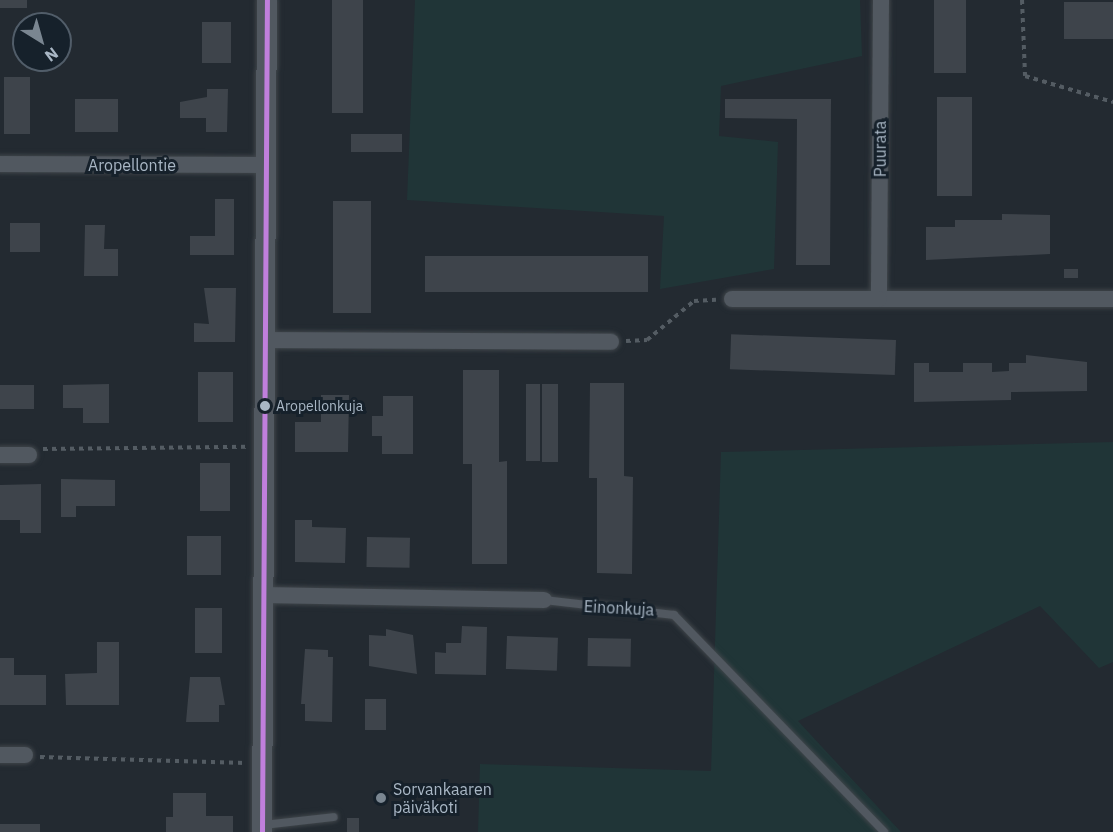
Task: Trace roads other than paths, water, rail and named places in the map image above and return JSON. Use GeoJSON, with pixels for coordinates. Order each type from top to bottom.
{"type":"FeatureCollection","features":[{"type":"Feature","properties":{"kind":"street"},"geometry":{"type":"LineString","coordinates":[[262,828],[267,0]]}},
{"type":"Feature","properties":{"kind":"street","name":"Puurata"},"geometry":{"type":"LineString","coordinates":[[879,299],[881,0]]}},
{"type":"Feature","properties":{"kind":"street","name":"Aropellontie"},"geometry":{"type":"LineString","coordinates":[[0,164],[265,165]]}},
{"type":"Feature","properties":{"kind":"street"},"geometry":{"type":"LineString","coordinates":[[732,299],[1113,298]]}},
{"type":"Feature","properties":{"kind":"street"},"geometry":{"type":"LineString","coordinates":[[265,340],[611,342]]}},
{"type":"Feature","properties":{"kind":"street"},"geometry":{"type":"LineString","coordinates":[[0,455],[29,455]]}},
{"type":"Feature","properties":{"kind":"street","name":"Einonkuja"},"geometry":{"type":"LineString","coordinates":[[262,595],[544,600]]}},
{"type":"Feature","properties":{"kind":"street"},"geometry":{"type":"LineString","coordinates":[[0,755],[25,755]]}},
{"type":"Feature","properties":{"kind":"lane","name":"Einonkuja"},"geometry":{"type":"LineString","coordinates":[[544,600],[674,615],[884,832]]}},
{"type":"Feature","properties":{"kind":"lane"},"geometry":{"type":"LineString","coordinates":[[262,828],[334,817]]}},
{"type":"Feature","properties":{"kind":"place","name":"Aropellonkuja"},"geometry":{"type":"Point","coordinates":[265,406]}},
{"type":"Feature","properties":{"kind":"place","name":"Sorvankaaren päiväkoti"},"geometry":{"type":"Point","coordinates":[381,798]}}]}
